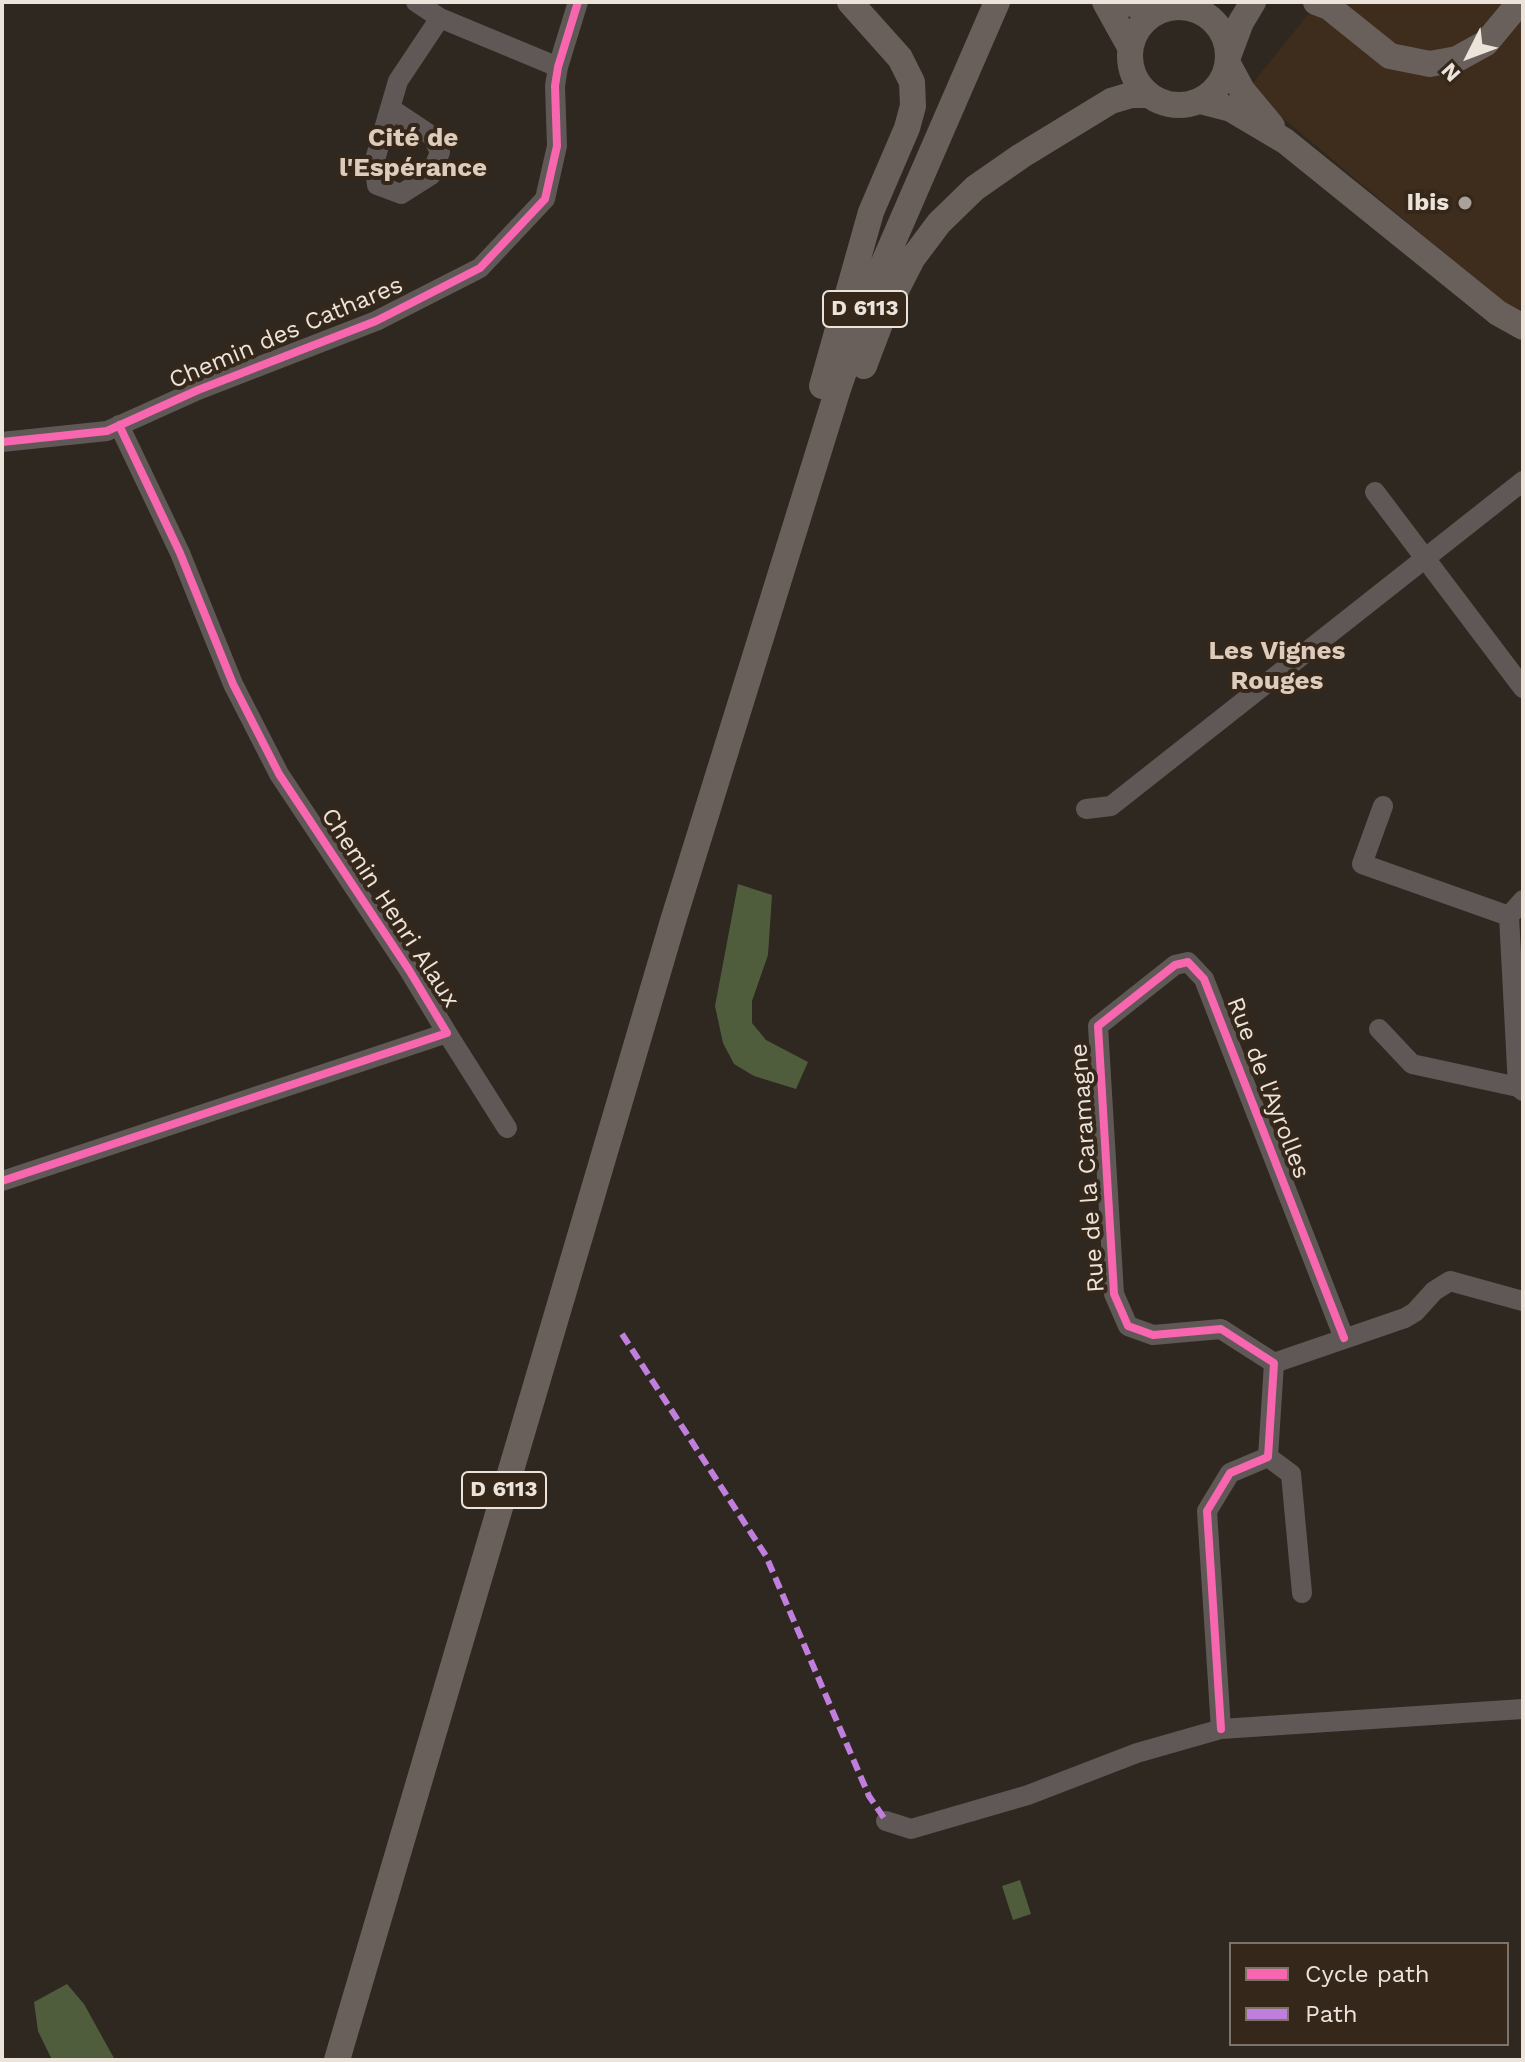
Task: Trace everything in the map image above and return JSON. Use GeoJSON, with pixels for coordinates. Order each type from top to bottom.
{"type":"FeatureCollection","features":[{"type":"Feature","properties":{"kind":"main road"},"geometry":{"type":"LineString","coordinates":[[822,387],[871,212],[907,128],[913,106],[912,82],[900,58],[850,2]]}},
{"type":"Feature","properties":{"kind":"main road","name":"D 6113"},"geometry":{"type":"LineString","coordinates":[[673,921],[756,605],[822,387],[906,164],[947,73],[994,2]]}},
{"type":"Feature","properties":{"kind":"main road","name":"D 6113"},"geometry":{"type":"LineString","coordinates":[[337,2060],[673,921],[838,389],[872,290],[994,2]]}},
{"type":"Feature","properties":{"kind":"main road"},"geometry":{"type":"LineString","coordinates":[[1105,2],[1130,47]]}},
{"type":"Feature","properties":{"kind":"main road"},"geometry":{"type":"LineString","coordinates":[[1125,2],[1157,11]]}},
{"type":"Feature","properties":{"kind":"main road"},"geometry":{"type":"LineString","coordinates":[[1200,101],[1218,86],[1241,22],[1253,2]]}},
{"type":"Feature","properties":{"kind":"main road"},"geometry":{"type":"LineString","coordinates":[[1316,2],[1329,7],[1390,56],[1430,64],[1457,59],[1486,43],[1520,2]]}},
{"type":"Feature","properties":{"kind":"main road"},"geometry":{"type":"LineString","coordinates":[[1149,95],[1132,74],[1130,47],[1135,32],[1157,11],[1176,6],[1207,6],[1219,27],[1228,59],[1242,90],[1285,141]]}},
{"type":"Feature","properties":{"kind":"main road"},"geometry":{"type":"LineString","coordinates":[[766,628],[883,316],[912,259],[939,223],[975,188],[1111,101],[1131,95],[1149,95],[1173,105],[1200,101],[1231,109],[1285,141],[1498,313],[1523,327]]}},
{"type":"Feature","properties":{"kind":"street"},"geometry":{"type":"LineString","coordinates":[[416,2],[440,18],[558,67]]}},
{"type":"Feature","properties":{"kind":"street","name":"Chemin des Cathares"},"geometry":{"type":"LineString","coordinates":[[2,442],[107,431],[198,390],[376,321],[480,268],[545,199],[557,146],[555,86],[558,67],[578,2]]}},
{"type":"Feature","properties":{"kind":"street"},"geometry":{"type":"LineString","coordinates":[[390,108],[398,81],[440,18]]}},
{"type":"Feature","properties":{"kind":"street","name":"Chemin Henri Alaux"},"geometry":{"type":"LineString","coordinates":[[2,1181],[447,1033],[409,970],[279,774],[233,684],[180,553],[119,425]]}},
{"type":"Feature","properties":{"kind":"street"},"geometry":{"type":"LineString","coordinates":[[1086,809],[1111,806],[1523,481]]}},
{"type":"Feature","properties":{"kind":"street"},"geometry":{"type":"LineString","coordinates":[[1375,492],[1523,688]]}},
{"type":"Feature","properties":{"kind":"street"},"geometry":{"type":"LineString","coordinates":[[1379,1029],[1412,1064],[1520,1089],[1516,908],[1362,864],[1383,806]]}},
{"type":"Feature","properties":{"kind":"street","name":"Rue de l'Ayrolles"},"geometry":{"type":"LineString","coordinates":[[1098,1026],[1175,965],[1188,962],[1204,979],[1344,1338]]}},
{"type":"Feature","properties":{"kind":"street","name":"Rue de la Caramagne"},"geometry":{"type":"LineString","coordinates":[[1098,1026],[1114,1294],[1128,1326],[1153,1335],[1221,1329],[1274,1363]]}},
{"type":"Feature","properties":{"kind":"street"},"geometry":{"type":"LineString","coordinates":[[447,1033],[507,1128]]}},
{"type":"Feature","properties":{"kind":"street"},"geometry":{"type":"LineString","coordinates":[[1268,1457],[1274,1363],[1415,1312],[1434,1291],[1450,1281],[1523,1301]]}},
{"type":"Feature","properties":{"kind":"street"},"geometry":{"type":"LineString","coordinates":[[1268,1457],[1291,1474],[1302,1593]]}},
{"type":"Feature","properties":{"kind":"street"},"geometry":{"type":"LineString","coordinates":[[1221,1729],[1207,1511],[1230,1473],[1268,1457]]}},
{"type":"Feature","properties":{"kind":"street"},"geometry":{"type":"LineString","coordinates":[[886,1821],[911,1829],[1028,1795],[1137,1753],[1221,1729],[1523,1709]]}},
{"type":"Feature","properties":{"kind":"shaded area"},"geometry":{"type":"Polygon","coordinates":[[[1318,2],[1523,2],[1523,319],[1248,89],[1318,2]]]}},
{"type":"Feature","properties":{"kind":"shaded area"},"geometry":{"type":"Polygon","coordinates":[[[738,884],[772,895],[768,955],[752,1001],[752,1023],[766,1040],[808,1062],[796,1089],[754,1076],[734,1064],[723,1043],[715,1006],[738,884]]]}},
{"type":"Feature","properties":{"kind":"shaded area"},"geometry":{"type":"Polygon","coordinates":[[[1020,1880],[1031,1914],[1013,1920],[1002,1886],[1020,1880]]]}},
{"type":"Feature","properties":{"kind":"shaded area"},"geometry":{"type":"Polygon","coordinates":[[[67,1984],[84,2004],[115,2060],[52,2060],[38,2031],[34,2002],[67,1984]]]}},
{"type":"Feature","properties":{"kind":"marked path"},"geometry":{"type":"LineString","coordinates":[[622,1334],[766,1556],[869,1796],[886,1821]]}},
{"type":"Feature","properties":{"kind":"cycle path"},"geometry":{"type":"LineString","coordinates":[[2,442],[107,431],[198,390],[376,321],[480,268],[545,199],[557,146],[555,86],[558,67],[578,2]]}},
{"type":"Feature","properties":{"kind":"cycle path"},"geometry":{"type":"LineString","coordinates":[[2,1181],[447,1033],[409,970],[279,774],[233,684],[180,553],[119,425]]}},
{"type":"Feature","properties":{"kind":"cycle path"},"geometry":{"type":"LineString","coordinates":[[1221,1729],[1207,1511],[1230,1473],[1268,1457],[1274,1363],[1221,1329],[1153,1335],[1128,1326],[1114,1294],[1098,1026],[1175,965],[1188,962],[1204,979],[1344,1338]]}},
{"type":"Feature","properties":{"kind":"place","name":"Ibis"},"geometry":{"type":"Point","coordinates":[1465,203]}},
{"type":"Feature","properties":{"kind":"district","name":"Cité de l'Espérance"},"geometry":{"type":"Point","coordinates":[413,153]}},
{"type":"Feature","properties":{"kind":"district","name":"Les Vignes Rouges"},"geometry":{"type":"Point","coordinates":[1277,666]}}]}
